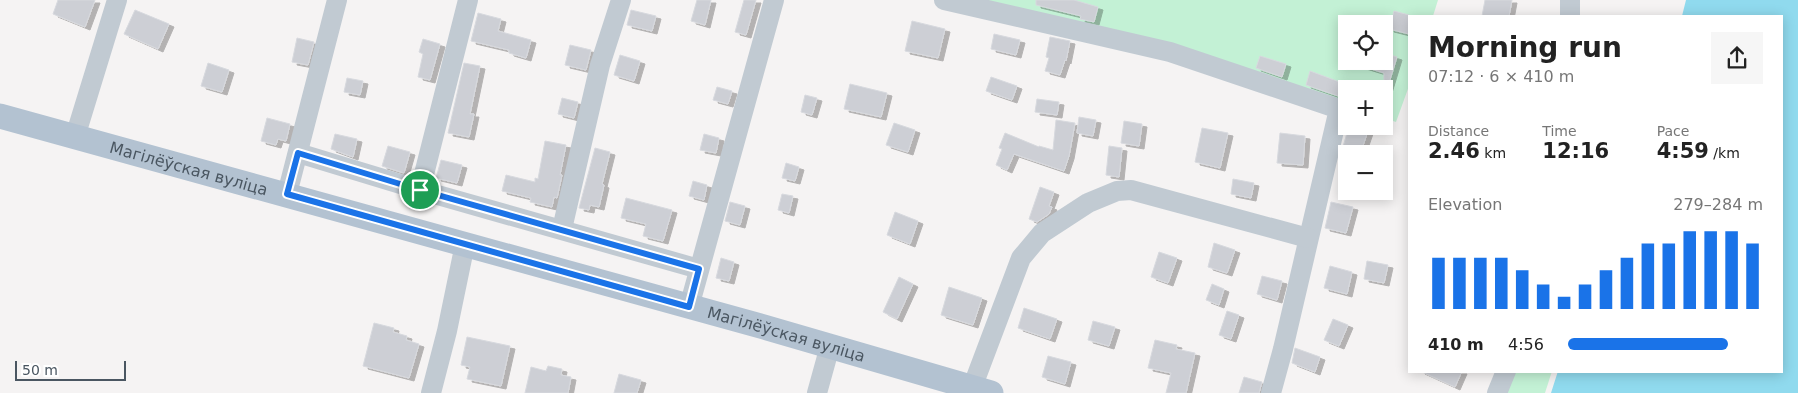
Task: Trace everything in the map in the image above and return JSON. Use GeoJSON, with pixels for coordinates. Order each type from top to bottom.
{"type":"FeatureCollection","features":[{"type":"Feature","properties":{"kind":"main road","name":"Магілёўская вуліца"},"geometry":{"type":"LineString","coordinates":[[0,116],[287,194],[981,390]]}},
{"type":"Feature","properties":{"kind":"street"},"geometry":{"type":"LineString","coordinates":[[75,136],[117,0]]}},
{"type":"Feature","properties":{"kind":"street"},"geometry":{"type":"LineString","coordinates":[[287,194],[337,0]]}},
{"type":"Feature","properties":{"kind":"street"},"geometry":{"type":"LineString","coordinates":[[420,190],[468,0]]}},
{"type":"Feature","properties":{"kind":"street"},"geometry":{"type":"LineString","coordinates":[[562,229],[600,65],[621,0]]}},
{"type":"Feature","properties":{"kind":"street"},"geometry":{"type":"LineString","coordinates":[[689,307],[774,0]]}},
{"type":"Feature","properties":{"kind":"street"},"geometry":{"type":"LineString","coordinates":[[944,0],[1170,52],[1340,109],[1271,393]]}},
{"type":"Feature","properties":{"kind":"street"},"geometry":{"type":"LineString","coordinates":[[1570,0],[1570,15]]}},
{"type":"Feature","properties":{"kind":"street"},"geometry":{"type":"LineString","coordinates":[[298,153],[420,190],[699,269]]}},
{"type":"Feature","properties":{"kind":"street"},"geometry":{"type":"LineString","coordinates":[[981,390],[1021,258],[1042,233],[1088,203],[1117,191],[1131,190],[1308,238]]}},
{"type":"Feature","properties":{"kind":"street"},"geometry":{"type":"LineString","coordinates":[[431,393],[447,331],[465,244]]}},
{"type":"Feature","properties":{"kind":"street"},"geometry":{"type":"LineString","coordinates":[[817,393],[830,346]]}},
{"type":"Feature","properties":{"kind":"street"},"geometry":{"type":"LineString","coordinates":[[1496,393],[1505,373]]}},
{"type":"Feature","properties":{"kind":"green space"},"geometry":{"type":"Polygon","coordinates":[[[979,0],[1438,0],[1433,15],[1408,15],[1408,89],[1396,122],[1393,121],[1393,80],[1338,80],[1338,103],[979,0]]]}},
{"type":"Feature","properties":{"kind":"green space"},"geometry":{"type":"Polygon","coordinates":[[[1513,373],[1551,373],[1545,393],[1506,393],[1513,373]]]}},
{"type":"Feature","properties":{"kind":"water"},"geometry":{"type":"Polygon","coordinates":[[[1686,0],[1798,0],[1798,393],[1551,393],[1557,373],[1783,373],[1783,15],[1682,15],[1686,0]]]}},
{"type":"Feature","properties":{"kind":"building"},"geometry":{"type":"Polygon","coordinates":[[[58,0],[95,0],[85,27],[53,14],[58,0]]]}},
{"type":"Feature","properties":{"kind":"building"},"geometry":{"type":"Polygon","coordinates":[[[697,0],[711,0],[705,25],[691,21],[697,0]]]}},
{"type":"Feature","properties":{"kind":"building"},"geometry":{"type":"Polygon","coordinates":[[[744,0],[756,0],[746,35],[735,32],[744,0]]]}},
{"type":"Feature","properties":{"kind":"building"},"geometry":{"type":"Polygon","coordinates":[[[1036,0],[1074,0],[1098,7],[1094,22],[1080,19],[1081,16],[1036,5],[1036,0]]]}},
{"type":"Feature","properties":{"kind":"building"},"geometry":{"type":"Polygon","coordinates":[[[1485,0],[1512,0],[1509,15],[1482,15],[1485,0]]]}},
{"type":"Feature","properties":{"kind":"building"},"geometry":{"type":"Polygon","coordinates":[[[135,10],[169,24],[158,49],[124,34],[135,10]]]}},
{"type":"Feature","properties":{"kind":"building"},"geometry":{"type":"Polygon","coordinates":[[[631,10],[656,16],[652,31],[627,25],[631,10]]]}},
{"type":"Feature","properties":{"kind":"building"},"geometry":{"type":"Polygon","coordinates":[[[1394,11],[1409,15],[1408,34],[1393,30],[1394,11]]]}},
{"type":"Feature","properties":{"kind":"building"},"geometry":{"type":"Polygon","coordinates":[[[478,13],[501,19],[498,31],[531,40],[526,58],[509,53],[509,50],[471,41],[478,13]]]}},
{"type":"Feature","properties":{"kind":"building"},"geometry":{"type":"Polygon","coordinates":[[[912,21],[945,29],[938,58],[905,51],[912,21]]]}},
{"type":"Feature","properties":{"kind":"building"},"geometry":{"type":"Polygon","coordinates":[[[994,34],[1020,40],[1016,55],[991,49],[994,34]]]}},
{"type":"Feature","properties":{"kind":"building"},"geometry":{"type":"Polygon","coordinates":[[[1050,37],[1070,41],[1066,61],[1060,75],[1045,71],[1049,58],[1046,57],[1050,37]]]}},
{"type":"Feature","properties":{"kind":"building"},"geometry":{"type":"Polygon","coordinates":[[[297,38],[314,42],[308,65],[292,62],[297,38]]]}},
{"type":"Feature","properties":{"kind":"building"},"geometry":{"type":"Polygon","coordinates":[[[423,39],[440,44],[430,80],[418,77],[423,54],[419,52],[423,39]]]}},
{"type":"Feature","properties":{"kind":"building"},"geometry":{"type":"Polygon","coordinates":[[[570,45],[591,50],[586,70],[565,65],[570,45]]]}},
{"type":"Feature","properties":{"kind":"building"},"geometry":{"type":"Polygon","coordinates":[[[620,55],[640,61],[634,81],[614,75],[620,55]]]}},
{"type":"Feature","properties":{"kind":"building"},"geometry":{"type":"Polygon","coordinates":[[[1260,56],[1286,64],[1282,77],[1256,68],[1260,56]]]}},
{"type":"Feature","properties":{"kind":"building"},"geometry":{"type":"Polygon","coordinates":[[[1393,56],[1397,57],[1390,80],[1384,80],[1384,73],[1374,70],[1393,70],[1393,56]]]}},
{"type":"Feature","properties":{"kind":"building"},"geometry":{"type":"Polygon","coordinates":[[[208,63],[229,70],[222,92],[201,86],[208,63]]]}},
{"type":"Feature","properties":{"kind":"building"},"geometry":{"type":"Polygon","coordinates":[[[464,63],[480,66],[470,114],[474,114],[469,137],[448,133],[464,63]]]}},
{"type":"Feature","properties":{"kind":"building"},"geometry":{"type":"Polygon","coordinates":[[[1310,71],[1338,81],[1338,96],[1306,85],[1310,71]]]}},
{"type":"Feature","properties":{"kind":"building"},"geometry":{"type":"Polygon","coordinates":[[[991,77],[1017,86],[1012,100],[986,91],[991,77]]]}},
{"type":"Feature","properties":{"kind":"building"},"geometry":{"type":"Polygon","coordinates":[[[347,78],[363,81],[360,95],[344,92],[347,78]]]}},
{"type":"Feature","properties":{"kind":"building"},"geometry":{"type":"Polygon","coordinates":[[[850,84],[887,93],[881,117],[844,109],[850,84]]]}},
{"type":"Feature","properties":{"kind":"building"},"geometry":{"type":"Polygon","coordinates":[[[717,87],[732,91],[728,104],[713,100],[717,87]]]}},
{"type":"Feature","properties":{"kind":"building"},"geometry":{"type":"Polygon","coordinates":[[[805,95],[817,98],[812,115],[801,112],[805,95]]]}},
{"type":"Feature","properties":{"kind":"building"},"geometry":{"type":"Polygon","coordinates":[[[562,98],[578,102],[574,118],[558,114],[562,98]]]}},
{"type":"Feature","properties":{"kind":"building"},"geometry":{"type":"Polygon","coordinates":[[[1037,99],[1059,102],[1057,115],[1035,112],[1037,99]]]}},
{"type":"Feature","properties":{"kind":"building"},"geometry":{"type":"Polygon","coordinates":[[[1079,117],[1096,120],[1093,136],[1077,133],[1079,117]]]}},
{"type":"Feature","properties":{"kind":"building"},"geometry":{"type":"Polygon","coordinates":[[[267,118],[290,124],[286,141],[278,139],[276,145],[261,141],[267,118]]]}},
{"type":"Feature","properties":{"kind":"building"},"geometry":{"type":"Polygon","coordinates":[[[1056,120],[1075,123],[1069,156],[1064,171],[1014,154],[1007,170],[996,165],[1002,149],[999,148],[1005,133],[1039,147],[1053,150],[1056,120]]]}},
{"type":"Feature","properties":{"kind":"building"},"geometry":{"type":"Polygon","coordinates":[[[1124,121],[1142,124],[1139,146],[1121,143],[1124,121]]]}},
{"type":"Feature","properties":{"kind":"building"},"geometry":{"type":"Polygon","coordinates":[[[894,123],[915,130],[908,152],[886,145],[894,123]]]}},
{"type":"Feature","properties":{"kind":"building"},"geometry":{"type":"Polygon","coordinates":[[[1202,128],[1228,133],[1220,168],[1195,162],[1202,128]]]}},
{"type":"Feature","properties":{"kind":"building"},"geometry":{"type":"Polygon","coordinates":[[[1280,133],[1305,136],[1303,165],[1277,163],[1280,133]]]}},
{"type":"Feature","properties":{"kind":"building"},"geometry":{"type":"Polygon","coordinates":[[[335,134],[357,139],[353,157],[331,149],[335,134]]]}},
{"type":"Feature","properties":{"kind":"building"},"geometry":{"type":"Polygon","coordinates":[[[704,134],[719,138],[716,153],[700,150],[704,134]]]}},
{"type":"Feature","properties":{"kind":"building"},"geometry":{"type":"Polygon","coordinates":[[[1346,135],[1367,135],[1363,145],[1343,145],[1346,135]]]}},
{"type":"Feature","properties":{"kind":"building"},"geometry":{"type":"Polygon","coordinates":[[[545,141],[566,145],[557,198],[554,197],[552,207],[530,202],[531,198],[502,191],[506,175],[535,182],[535,178],[538,179],[545,141]]]}},
{"type":"Feature","properties":{"kind":"building"},"geometry":{"type":"Polygon","coordinates":[[[388,146],[410,152],[404,173],[382,166],[388,146]]]}},
{"type":"Feature","properties":{"kind":"building"},"geometry":{"type":"Polygon","coordinates":[[[1109,146],[1122,148],[1119,177],[1106,175],[1109,146]]]}},
{"type":"Feature","properties":{"kind":"building"},"geometry":{"type":"Polygon","coordinates":[[[595,148],[610,152],[602,184],[604,185],[599,207],[590,205],[589,210],[579,208],[595,148]]]}},
{"type":"Feature","properties":{"kind":"building"},"geometry":{"type":"Polygon","coordinates":[[[441,160],[462,165],[457,183],[436,178],[441,160]]]}},
{"type":"Feature","properties":{"kind":"building"},"geometry":{"type":"Polygon","coordinates":[[[786,163],[799,167],[795,181],[782,178],[786,163]]]}},
{"type":"Feature","properties":{"kind":"building"},"geometry":{"type":"Polygon","coordinates":[[[1233,179],[1254,183],[1251,198],[1231,194],[1233,179]]]}},
{"type":"Feature","properties":{"kind":"building"},"geometry":{"type":"Polygon","coordinates":[[[693,181],[707,185],[704,200],[689,196],[693,181]]]}},
{"type":"Feature","properties":{"kind":"building"},"geometry":{"type":"Polygon","coordinates":[[[1040,187],[1054,192],[1049,206],[1052,207],[1049,214],[1037,222],[1029,219],[1040,187]]]}},
{"type":"Feature","properties":{"kind":"building"},"geometry":{"type":"Polygon","coordinates":[[[782,194],[793,196],[789,213],[778,210],[782,194]]]}},
{"type":"Feature","properties":{"kind":"building"},"geometry":{"type":"Polygon","coordinates":[[[626,198],[672,210],[663,241],[643,236],[646,224],[621,218],[626,198]]]}},
{"type":"Feature","properties":{"kind":"building"},"geometry":{"type":"Polygon","coordinates":[[[730,202],[745,206],[740,225],[725,221],[730,202]]]}},
{"type":"Feature","properties":{"kind":"building"},"geometry":{"type":"Polygon","coordinates":[[[1331,202],[1353,207],[1346,233],[1325,228],[1331,202]]]}},
{"type":"Feature","properties":{"kind":"building"},"geometry":{"type":"Polygon","coordinates":[[[895,212],[918,221],[910,244],[887,235],[895,212]]]}},
{"type":"Feature","properties":{"kind":"building"},"geometry":{"type":"Polygon","coordinates":[[[1214,243],[1235,250],[1227,273],[1208,267],[1214,243]]]}},
{"type":"Feature","properties":{"kind":"building"},"geometry":{"type":"Polygon","coordinates":[[[1159,252],[1177,258],[1168,283],[1151,277],[1159,252]]]}},
{"type":"Feature","properties":{"kind":"building"},"geometry":{"type":"Polygon","coordinates":[[[721,258],[734,262],[729,281],[716,278],[721,258]]]}},
{"type":"Feature","properties":{"kind":"building"},"geometry":{"type":"Polygon","coordinates":[[[1367,261],[1388,265],[1384,283],[1364,279],[1367,261]]]}},
{"type":"Feature","properties":{"kind":"building"},"geometry":{"type":"Polygon","coordinates":[[[1330,266],[1352,272],[1347,294],[1324,288],[1330,266]]]}},
{"type":"Feature","properties":{"kind":"building"},"geometry":{"type":"Polygon","coordinates":[[[1262,276],[1282,281],[1277,300],[1257,294],[1262,276]]]}},
{"type":"Feature","properties":{"kind":"building"},"geometry":{"type":"Polygon","coordinates":[[[899,277],[913,284],[897,319],[883,312],[899,277]]]}},
{"type":"Feature","properties":{"kind":"building"},"geometry":{"type":"Polygon","coordinates":[[[1212,284],[1224,289],[1219,305],[1206,300],[1212,284]]]}},
{"type":"Feature","properties":{"kind":"building"},"geometry":{"type":"Polygon","coordinates":[[[949,287],[982,298],[973,325],[941,315],[949,287]]]}},
{"type":"Feature","properties":{"kind":"building"},"geometry":{"type":"Polygon","coordinates":[[[1024,308],[1057,319],[1050,339],[1018,328],[1024,308]]]}},
{"type":"Feature","properties":{"kind":"building"},"geometry":{"type":"Polygon","coordinates":[[[1227,311],[1239,315],[1231,339],[1219,335],[1227,311]]]}},
{"type":"Feature","properties":{"kind":"building"},"geometry":{"type":"Polygon","coordinates":[[[1333,319],[1348,325],[1339,346],[1324,340],[1333,319]]]}},
{"type":"Feature","properties":{"kind":"building"},"geometry":{"type":"Polygon","coordinates":[[[1093,321],[1115,327],[1109,346],[1088,340],[1093,321]]]}},
{"type":"Feature","properties":{"kind":"building"},"geometry":{"type":"Polygon","coordinates":[[[374,323],[394,328],[393,332],[407,336],[406,340],[419,344],[409,378],[363,366],[374,323]]]}},
{"type":"Feature","properties":{"kind":"building"},"geometry":{"type":"Polygon","coordinates":[[[467,337],[510,346],[501,386],[467,379],[470,367],[461,365],[467,337]]]}},
{"type":"Feature","properties":{"kind":"building"},"geometry":{"type":"Polygon","coordinates":[[[1155,340],[1177,345],[1176,349],[1195,353],[1186,393],[1166,393],[1171,373],[1148,368],[1155,340]]]}},
{"type":"Feature","properties":{"kind":"building"},"geometry":{"type":"Polygon","coordinates":[[[1295,348],[1320,357],[1315,372],[1292,363],[1295,348]]]}},
{"type":"Feature","properties":{"kind":"building"},"geometry":{"type":"Polygon","coordinates":[[[1048,356],[1071,362],[1065,384],[1042,377],[1048,356]]]}},
{"type":"Feature","properties":{"kind":"building"},"geometry":{"type":"Polygon","coordinates":[[[548,366],[562,369],[561,375],[571,377],[568,393],[525,393],[531,367],[546,371],[548,366]]]}},
{"type":"Feature","properties":{"kind":"building"},"geometry":{"type":"Polygon","coordinates":[[[1424,373],[1461,373],[1455,387],[1424,373]]]}},
{"type":"Feature","properties":{"kind":"building"},"geometry":{"type":"Polygon","coordinates":[[[619,374],[641,380],[637,393],[614,393],[619,374]]]}},
{"type":"Feature","properties":{"kind":"building"},"geometry":{"type":"Polygon","coordinates":[[[1244,377],[1262,382],[1259,393],[1239,393],[1244,377]]]}},
{"type":"Feature","properties":{"kind":"route"},"geometry":{"type":"LineString","coordinates":[[298,153],[420,190],[699,269],[689,307],[287,194],[298,153]]}}]}
